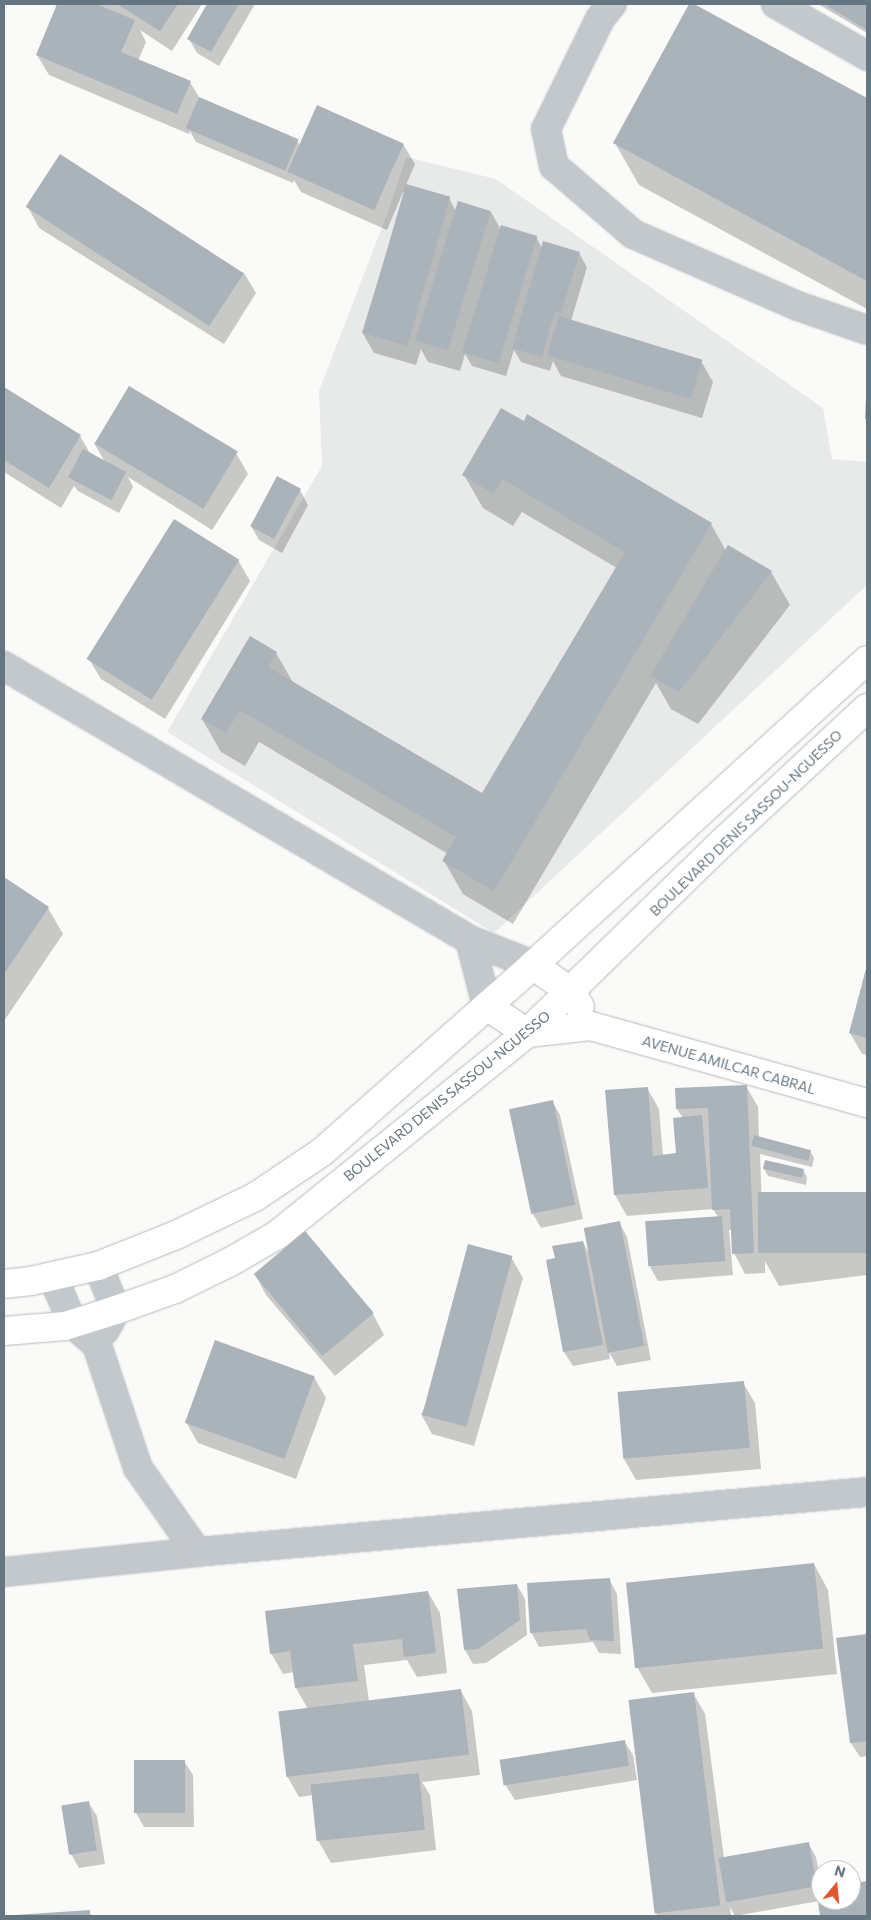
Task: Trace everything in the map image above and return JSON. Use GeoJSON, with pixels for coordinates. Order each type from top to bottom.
{"type":"FeatureCollection","features":[{"type":"Feature","properties":{"kind":"main road"},"geometry":{"type":"LineString","coordinates":[[4,1284],[53,1277],[98,1266],[176,1235],[255,1197],[322,1152],[533,965],[867,660]]}},
{"type":"Feature","properties":{"kind":"main road","name":"BOULEVARD DENIS SASSOU-NGUESSO"},"geometry":{"type":"LineString","coordinates":[[4,1331],[38,1330],[73,1324],[116,1310],[175,1289],[230,1262],[277,1235],[528,1034],[727,838],[867,708]]}},
{"type":"Feature","properties":{"kind":"main road"},"geometry":{"type":"LineString","coordinates":[[533,965],[571,992],[591,1026]]}},
{"type":"Feature","properties":{"kind":"main road"},"geometry":{"type":"LineString","coordinates":[[487,1006],[528,1034]]}},
{"type":"Feature","properties":{"kind":"main road","name":"AVENUE AMILCAR CABRAL"},"geometry":{"type":"LineString","coordinates":[[528,1034],[591,1026],[867,1103]]}},
{"type":"Feature","properties":{"kind":"street"},"geometry":{"type":"LineString","coordinates":[[612,4],[600,19],[546,129],[554,166],[633,234],[798,306],[867,330]]}},
{"type":"Feature","properties":{"kind":"street"},"geometry":{"type":"LineString","coordinates":[[776,4],[867,56]]}},
{"type":"Feature","properties":{"kind":"street"},"geometry":{"type":"LineString","coordinates":[[4,666],[470,940],[533,965]]}},
{"type":"Feature","properties":{"kind":"street"},"geometry":{"type":"LineString","coordinates":[[470,940],[487,1006]]}},
{"type":"Feature","properties":{"kind":"street"},"geometry":{"type":"LineString","coordinates":[[97,1345],[116,1310],[98,1266]]}},
{"type":"Feature","properties":{"kind":"street"},"geometry":{"type":"LineString","coordinates":[[53,1277],[73,1324],[97,1345],[138,1468],[197,1552]]}},
{"type":"Feature","properties":{"kind":"street"},"geometry":{"type":"LineString","coordinates":[[4,1572],[197,1552],[867,1492]]}},
{"type":"Feature","properties":{"kind":"shaded area"},"geometry":{"type":"Polygon","coordinates":[[[406,157],[496,179],[823,408],[832,459],[867,462],[867,585],[494,933],[167,732],[322,466],[319,391],[389,209],[406,157]]]}},
{"type":"Feature","properties":{"kind":"building"},"geometry":{"type":"Polygon","coordinates":[[[57,4],[96,4],[135,20],[121,52],[191,81],[177,114],[36,55],[57,4]]]}},
{"type":"Feature","properties":{"kind":"building"},"geometry":{"type":"Polygon","coordinates":[[[117,4],[178,4],[160,31],[117,4]]]}},
{"type":"Feature","properties":{"kind":"building"},"geometry":{"type":"Polygon","coordinates":[[[207,4],[239,4],[211,52],[187,39],[207,4]]]}},
{"type":"Feature","properties":{"kind":"building"},"geometry":{"type":"Polygon","coordinates":[[[689,4],[694,4],[867,98],[867,281],[613,143],[689,4]]]}},
{"type":"Feature","properties":{"kind":"building"},"geometry":{"type":"Polygon","coordinates":[[[824,4],[867,4],[867,30],[824,4]]]}},
{"type":"Feature","properties":{"kind":"building"},"geometry":{"type":"Polygon","coordinates":[[[199,97],[298,139],[285,170],[186,128],[199,97]]]}},
{"type":"Feature","properties":{"kind":"building"},"geometry":{"type":"Polygon","coordinates":[[[317,105],[404,144],[374,210],[287,172],[317,105]]]}},
{"type":"Feature","properties":{"kind":"building"},"geometry":{"type":"Polygon","coordinates":[[[60,154],[244,273],[209,326],[26,207],[60,154]]]}},
{"type":"Feature","properties":{"kind":"building"},"geometry":{"type":"Polygon","coordinates":[[[406,184],[450,197],[407,346],[363,333],[406,184]]]}},
{"type":"Feature","properties":{"kind":"building"},"geometry":{"type":"Polygon","coordinates":[[[458,201],[491,211],[448,351],[415,341],[458,201]]]}},
{"type":"Feature","properties":{"kind":"building"},"geometry":{"type":"Polygon","coordinates":[[[501,225],[537,236],[498,363],[462,352],[501,225]]]}},
{"type":"Feature","properties":{"kind":"building"},"geometry":{"type":"Polygon","coordinates":[[[543,241],[580,252],[561,313],[555,311],[542,357],[512,348],[543,241]]]}},
{"type":"Feature","properties":{"kind":"building"},"geometry":{"type":"Polygon","coordinates":[[[559,316],[702,360],[690,399],[547,355],[559,316]]]}},
{"type":"Feature","properties":{"kind":"building"},"geometry":{"type":"Polygon","coordinates":[[[129,386],[238,451],[203,509],[94,443],[129,386]]]}},
{"type":"Feature","properties":{"kind":"building"},"geometry":{"type":"Polygon","coordinates":[[[4,387],[81,435],[49,488],[4,460],[4,387]]]}},
{"type":"Feature","properties":{"kind":"building"},"geometry":{"type":"Polygon","coordinates":[[[866,398],[867,419],[865,419],[866,398]]]}},
{"type":"Feature","properties":{"kind":"building"},"geometry":{"type":"Polygon","coordinates":[[[501,408],[524,421],[527,414],[712,523],[494,891],[442,861],[456,837],[240,710],[226,733],[201,719],[250,636],[277,652],[268,667],[482,793],[625,552],[502,479],[494,494],[462,475],[501,408]]]}},
{"type":"Feature","properties":{"kind":"building"},"geometry":{"type":"Polygon","coordinates":[[[83,449],[126,472],[111,500],[68,477],[83,449]]]}},
{"type":"Feature","properties":{"kind":"building"},"geometry":{"type":"Polygon","coordinates":[[[277,476],[301,489],[274,539],[250,526],[277,476]]]}},
{"type":"Feature","properties":{"kind":"building"},"geometry":{"type":"Polygon","coordinates":[[[174,519],[239,560],[152,700],[87,659],[174,519]]]}},
{"type":"Feature","properties":{"kind":"building"},"geometry":{"type":"Polygon","coordinates":[[[728,545],[772,571],[679,692],[650,676],[728,545]]]}},
{"type":"Feature","properties":{"kind":"building"},"geometry":{"type":"Polygon","coordinates":[[[4,877],[49,907],[4,974],[4,877]]]}},
{"type":"Feature","properties":{"kind":"building"},"geometry":{"type":"Polygon","coordinates":[[[867,965],[867,1038],[849,1033],[867,965]]]}},
{"type":"Feature","properties":{"kind":"building"},"geometry":{"type":"Polygon","coordinates":[[[747,1085],[754,1253],[732,1254],[730,1209],[712,1210],[708,1108],[676,1109],[675,1088],[747,1085]]]}},
{"type":"Feature","properties":{"kind":"building"},"geometry":{"type":"Polygon","coordinates":[[[648,1087],[653,1156],[676,1153],[673,1118],[702,1115],[708,1188],[614,1195],[605,1090],[648,1087]]]}},
{"type":"Feature","properties":{"kind":"building"},"geometry":{"type":"Polygon","coordinates":[[[553,1100],[575,1205],[531,1214],[509,1109],[553,1100]]]}},
{"type":"Feature","properties":{"kind":"building"},"geometry":{"type":"Polygon","coordinates":[[[754,1135],[811,1150],[808,1161],[751,1146],[754,1135]]]}},
{"type":"Feature","properties":{"kind":"building"},"geometry":{"type":"Polygon","coordinates":[[[765,1160],[804,1169],[802,1178],[763,1169],[765,1160]]]}},
{"type":"Feature","properties":{"kind":"building"},"geometry":{"type":"Polygon","coordinates":[[[758,1192],[867,1192],[867,1253],[758,1253],[758,1192]]]}},
{"type":"Feature","properties":{"kind":"building"},"geometry":{"type":"Polygon","coordinates":[[[722,1216],[725,1261],[648,1266],[645,1221],[722,1216]]]}},
{"type":"Feature","properties":{"kind":"building"},"geometry":{"type":"Polygon","coordinates":[[[620,1221],[644,1346],[608,1353],[584,1228],[620,1221]]]}},
{"type":"Feature","properties":{"kind":"building"},"geometry":{"type":"Polygon","coordinates":[[[305,1231],[374,1313],[322,1356],[254,1274],[305,1231]]]}},
{"type":"Feature","properties":{"kind":"building"},"geometry":{"type":"Polygon","coordinates":[[[583,1241],[603,1345],[563,1352],[546,1260],[555,1258],[552,1246],[583,1241]]]}},
{"type":"Feature","properties":{"kind":"building"},"geometry":{"type":"Polygon","coordinates":[[[468,1244],[512,1256],[467,1427],[422,1415],[468,1244]]]}},
{"type":"Feature","properties":{"kind":"building"},"geometry":{"type":"Polygon","coordinates":[[[215,1340],[315,1376],[285,1459],[185,1423],[215,1340]]]}},
{"type":"Feature","properties":{"kind":"building"},"geometry":{"type":"Polygon","coordinates":[[[744,1381],[750,1448],[623,1459],[617,1392],[744,1381]]]}},
{"type":"Feature","properties":{"kind":"building"},"geometry":{"type":"Polygon","coordinates":[[[814,1563],[823,1649],[635,1668],[626,1583],[814,1563]]]}},
{"type":"Feature","properties":{"kind":"building"},"geometry":{"type":"Polygon","coordinates":[[[610,1578],[614,1641],[590,1640],[586,1629],[530,1633],[527,1583],[610,1578]]]}},
{"type":"Feature","properties":{"kind":"building"},"geometry":{"type":"Polygon","coordinates":[[[517,1584],[520,1620],[478,1649],[464,1650],[457,1589],[517,1584]]]}},
{"type":"Feature","properties":{"kind":"building"},"geometry":{"type":"Polygon","coordinates":[[[428,1591],[436,1653],[404,1657],[402,1639],[353,1644],[358,1681],[295,1688],[290,1651],[270,1654],[265,1611],[428,1591]]]}},
{"type":"Feature","properties":{"kind":"building"},"geometry":{"type":"Polygon","coordinates":[[[867,1634],[867,1741],[850,1743],[836,1638],[867,1634]]]}},
{"type":"Feature","properties":{"kind":"building"},"geometry":{"type":"Polygon","coordinates":[[[461,1689],[469,1755],[286,1777],[278,1711],[461,1689]]]}},
{"type":"Feature","properties":{"kind":"building"},"geometry":{"type":"Polygon","coordinates":[[[694,1692],[720,1905],[655,1913],[628,1700],[694,1692]]]}},
{"type":"Feature","properties":{"kind":"building"},"geometry":{"type":"Polygon","coordinates":[[[625,1740],[629,1766],[504,1786],[500,1760],[625,1740]]]}},
{"type":"Feature","properties":{"kind":"building"},"geometry":{"type":"Polygon","coordinates":[[[134,1760],[185,1760],[185,1813],[134,1813],[134,1760]]]}},
{"type":"Feature","properties":{"kind":"building"},"geometry":{"type":"Polygon","coordinates":[[[419,1773],[425,1830],[317,1841],[311,1784],[419,1773]]]}},
{"type":"Feature","properties":{"kind":"building"},"geometry":{"type":"Polygon","coordinates":[[[89,1801],[97,1850],[69,1855],[61,1805],[89,1801]]]}},
{"type":"Feature","properties":{"kind":"building"},"geometry":{"type":"Polygon","coordinates":[[[809,1842],[812,1860],[811,1887],[726,1902],[718,1858],[809,1842]]]}},
{"type":"Feature","properties":{"kind":"building"},"geometry":{"type":"Polygon","coordinates":[[[867,1881],[867,1916],[820,1916],[819,1910],[861,1910],[861,1882],[867,1881]]]}},
{"type":"Feature","properties":{"kind":"building"},"geometry":{"type":"Polygon","coordinates":[[[90,1910],[90,1916],[15,1916],[15,1915],[90,1910]]]}}]}
